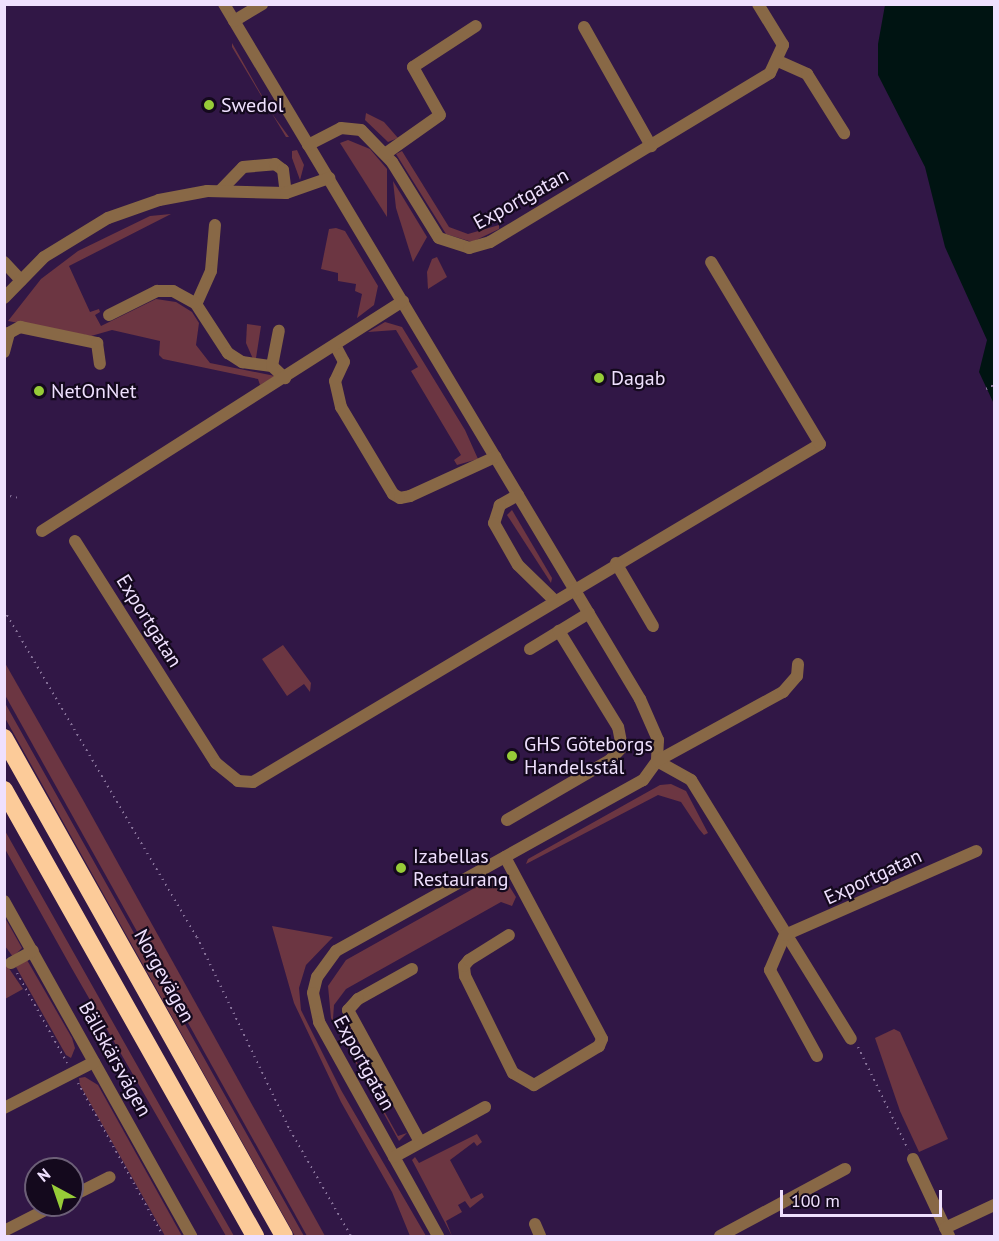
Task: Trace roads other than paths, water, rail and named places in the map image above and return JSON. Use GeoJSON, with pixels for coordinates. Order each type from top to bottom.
{"type":"FeatureCollection","features":[{"type":"Feature","properties":{"kind":"highway","name":"Norgevägen"},"geometry":{"type":"LineString","coordinates":[[4,738],[284,1236]]}},
{"type":"Feature","properties":{"kind":"highway"},"geometry":{"type":"LineString","coordinates":[[4,790],[255,1236]]}},
{"type":"Feature","properties":{"kind":"street"},"geometry":{"type":"LineString","coordinates":[[224,4],[589,613],[655,728],[657,761],[690,780],[851,1039]]}},
{"type":"Feature","properties":{"kind":"street"},"geometry":{"type":"LineString","coordinates":[[758,4],[783,45],[780,57],[807,74],[844,133]]}},
{"type":"Feature","properties":{"kind":"street"},"geometry":{"type":"LineString","coordinates":[[234,21],[262,5]]}},
{"type":"Feature","properties":{"kind":"street"},"geometry":{"type":"LineString","coordinates":[[385,154],[440,116],[413,68],[476,27]]}},
{"type":"Feature","properties":{"kind":"street"},"geometry":{"type":"LineString","coordinates":[[584,27],[651,147]]}},
{"type":"Feature","properties":{"kind":"street","name":"Exportgatan"},"geometry":{"type":"LineString","coordinates":[[308,145],[329,132],[351,128],[368,134],[385,154],[432,231],[450,244],[470,248],[490,242],[762,79],[780,57]]}},
{"type":"Feature","properties":{"kind":"street"},"geometry":{"type":"LineString","coordinates":[[220,191],[243,167],[275,164],[283,170],[286,193]]}},
{"type":"Feature","properties":{"kind":"street"},"geometry":{"type":"LineString","coordinates":[[4,298],[44,257],[108,218],[159,200],[220,191],[286,193],[329,178]]}},
{"type":"Feature","properties":{"kind":"street"},"geometry":{"type":"LineString","coordinates":[[196,304],[211,271],[215,225]]}},
{"type":"Feature","properties":{"kind":"street"},"geometry":{"type":"LineString","coordinates":[[4,262],[21,280]]}},
{"type":"Feature","properties":{"kind":"street","name":"Exportgatan"},"geometry":{"type":"LineString","coordinates":[[75,541],[216,763],[238,781],[253,782],[574,588],[820,444],[711,262]]}},
{"type":"Feature","properties":{"kind":"street"},"geometry":{"type":"LineString","coordinates":[[109,315],[157,291],[173,291],[196,304],[228,353],[242,362],[272,366],[285,378]]}},
{"type":"Feature","properties":{"kind":"street"},"geometry":{"type":"LineString","coordinates":[[42,531],[403,301]]}},
{"type":"Feature","properties":{"kind":"street"},"geometry":{"type":"LineString","coordinates":[[4,352],[7,336],[20,327],[96,343],[100,364]]}},
{"type":"Feature","properties":{"kind":"street"},"geometry":{"type":"LineString","coordinates":[[272,366],[279,331]]}},
{"type":"Feature","properties":{"kind":"street"},"geometry":{"type":"LineString","coordinates":[[335,345],[344,362],[335,381],[341,407],[393,494],[400,498],[410,496],[495,457]]}},
{"type":"Feature","properties":{"kind":"street"},"geometry":{"type":"LineString","coordinates":[[518,495],[500,505],[495,512],[494,524],[518,565],[554,600]]}},
{"type":"Feature","properties":{"kind":"street"},"geometry":{"type":"LineString","coordinates":[[616,563],[653,626]]}},
{"type":"Feature","properties":{"kind":"street"},"geometry":{"type":"LineString","coordinates":[[530,649],[589,613]]}},
{"type":"Feature","properties":{"kind":"street"},"geometry":{"type":"LineString","coordinates":[[507,820],[610,760],[622,747],[618,727],[559,631]]}},
{"type":"Feature","properties":{"kind":"street","name":"Exportgatan"},"geometry":{"type":"LineString","coordinates":[[438,1236],[319,1022],[314,993],[317,977],[336,951],[643,780],[657,761],[783,692],[797,676],[798,664]]}},
{"type":"Feature","properties":{"kind":"street","name":"Exportgatan"},"geometry":{"type":"LineString","coordinates":[[785,936],[976,851]]}},
{"type":"Feature","properties":{"kind":"street"},"geometry":{"type":"LineString","coordinates":[[505,857],[603,1039],[599,1046],[534,1085],[513,1073],[465,976],[464,966],[469,960],[509,935]]}},
{"type":"Feature","properties":{"kind":"street","name":"Bällskärsvägen"},"geometry":{"type":"LineString","coordinates":[[4,901],[191,1236]]}},
{"type":"Feature","properties":{"kind":"street"},"geometry":{"type":"LineString","coordinates":[[785,936],[770,970],[817,1056]]}},
{"type":"Feature","properties":{"kind":"street"},"geometry":{"type":"LineString","coordinates":[[11,963],[33,951]]}},
{"type":"Feature","properties":{"kind":"street"},"geometry":{"type":"LineString","coordinates":[[412,969],[358,999],[348,1010],[420,1142]]}},
{"type":"Feature","properties":{"kind":"street"},"geometry":{"type":"LineString","coordinates":[[4,1108],[94,1062]]}},
{"type":"Feature","properties":{"kind":"street"},"geometry":{"type":"LineString","coordinates":[[394,1157],[485,1107]]}},
{"type":"Feature","properties":{"kind":"street"},"geometry":{"type":"LineString","coordinates":[[913,1160],[947,1232],[994,1205]]}},
{"type":"Feature","properties":{"kind":"street"},"geometry":{"type":"LineString","coordinates":[[720,1236],[845,1169]]}},
{"type":"Feature","properties":{"kind":"street"},"geometry":{"type":"LineString","coordinates":[[84,1190],[110,1177]]}},
{"type":"Feature","properties":{"kind":"street"},"geometry":{"type":"LineString","coordinates":[[4,1231],[31,1217]]}},
{"type":"Feature","properties":{"kind":"street"},"geometry":{"type":"LineString","coordinates":[[535,1224],[540,1236]]}},
{"type":"Feature","properties":{"kind":"place","name":"Swedol"},"geometry":{"type":"Point","coordinates":[209,105]}},
{"type":"Feature","properties":{"kind":"place","name":"Dagab"},"geometry":{"type":"Point","coordinates":[599,378]}},
{"type":"Feature","properties":{"kind":"place","name":"NetOnNet"},"geometry":{"type":"Point","coordinates":[39,391]}},
{"type":"Feature","properties":{"kind":"place","name":"GHS Göteborgs Handelsstål"},"geometry":{"type":"Point","coordinates":[512,756]}},
{"type":"Feature","properties":{"kind":"place","name":"Izabellas Restaurang"},"geometry":{"type":"Point","coordinates":[401,868]}}]}
